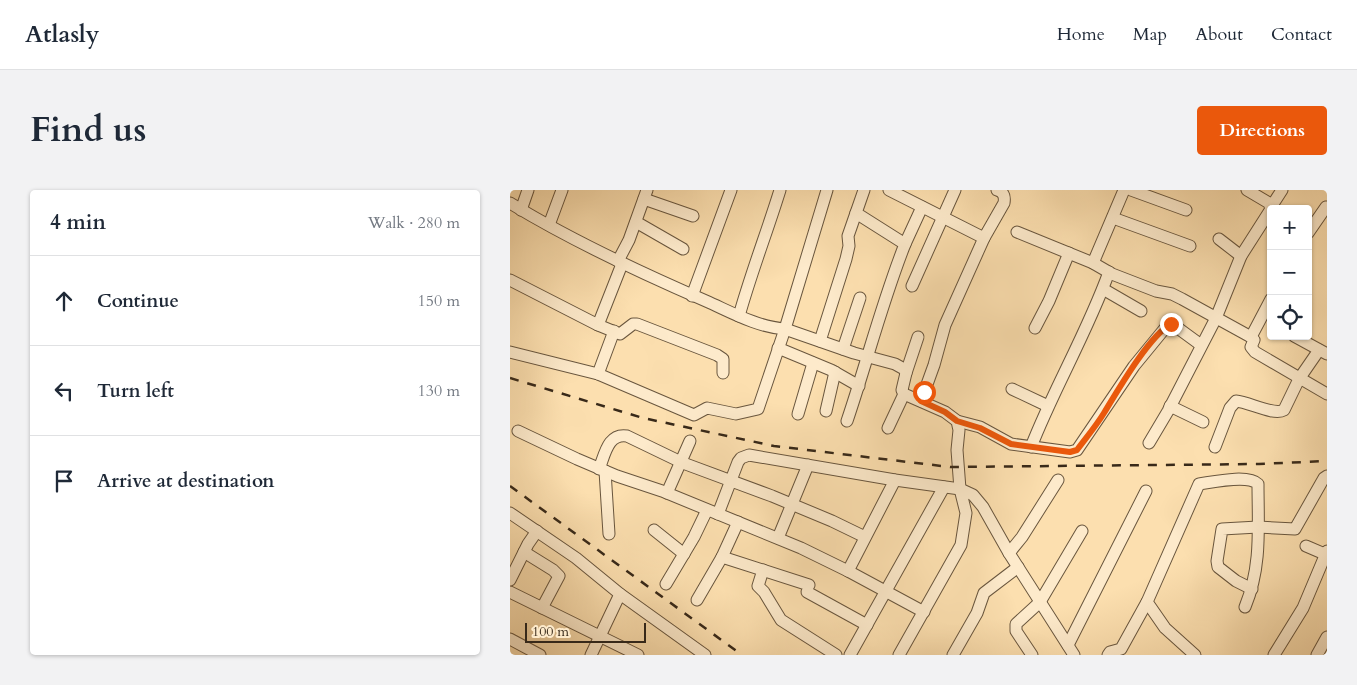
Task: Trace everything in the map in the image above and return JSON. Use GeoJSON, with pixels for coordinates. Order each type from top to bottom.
{"type":"FeatureCollection","features":[{"type":"Feature","properties":{"kind":"street"},"geometry":{"type":"LineString","coordinates":[[521,210],[528,190]]}},
{"type":"Feature","properties":{"kind":"street"},"geometry":{"type":"LineString","coordinates":[[549,225],[562,190]]}},
{"type":"Feature","properties":{"kind":"street"},"geometry":{"type":"LineString","coordinates":[[692,296],[731,190]]}},
{"type":"Feature","properties":{"kind":"street"},"geometry":{"type":"LineString","coordinates":[[739,316],[751,274],[769,227],[780,190]]}},
{"type":"Feature","properties":{"kind":"street"},"geometry":{"type":"LineString","coordinates":[[510,352],[598,374],[694,415],[707,408],[736,414],[758,409],[785,329],[827,190]]}},
{"type":"Feature","properties":{"kind":"street"},"geometry":{"type":"LineString","coordinates":[[820,341],[846,259],[849,246],[848,236],[864,190]]}},
{"type":"Feature","properties":{"kind":"street"},"geometry":{"type":"LineString","coordinates":[[889,190],[908,194],[922,207],[984,238]]}},
{"type":"Feature","properties":{"kind":"street"},"geometry":{"type":"LineString","coordinates":[[912,286],[955,190]]}},
{"type":"Feature","properties":{"kind":"street"},"geometry":{"type":"LineString","coordinates":[[921,401],[934,365],[945,325],[984,238],[1004,203],[1003,194],[997,190]]}},
{"type":"Feature","properties":{"kind":"street"},"geometry":{"type":"LineString","coordinates":[[1093,263],[1124,190]]}},
{"type":"Feature","properties":{"kind":"street"},"geometry":{"type":"LineString","coordinates":[[1131,190],[1186,210]]}},
{"type":"Feature","properties":{"kind":"street"},"geometry":{"type":"LineString","coordinates":[[1247,190],[1265,200],[1270,205]]}},
{"type":"Feature","properties":{"kind":"street"},"geometry":{"type":"LineString","coordinates":[[1273,205],[1282,190]]}},
{"type":"Feature","properties":{"kind":"street"},"geometry":{"type":"LineString","coordinates":[[598,325],[646,194],[693,216]]}},
{"type":"Feature","properties":{"kind":"street"},"geometry":{"type":"LineString","coordinates":[[510,203],[620,263],[692,296],[739,316],[900,366],[906,374]]}},
{"type":"Feature","properties":{"kind":"street"},"geometry":{"type":"LineString","coordinates":[[847,421],[869,357],[883,303],[905,244],[922,207]]}},
{"type":"Feature","properties":{"kind":"street"},"geometry":{"type":"LineString","coordinates":[[1312,228],[1327,207]]}},
{"type":"Feature","properties":{"kind":"street"},"geometry":{"type":"LineString","coordinates":[[856,213],[905,244]]}},
{"type":"Feature","properties":{"kind":"street"},"geometry":{"type":"LineString","coordinates":[[1149,442],[1216,318],[1241,256],[1267,214]]}},
{"type":"Feature","properties":{"kind":"street"},"geometry":{"type":"LineString","coordinates":[[1113,218],[1190,246]]}},
{"type":"Feature","properties":{"kind":"street"},"geometry":{"type":"LineString","coordinates":[[636,222],[683,249]]}},
{"type":"Feature","properties":{"kind":"street"},"geometry":{"type":"LineString","coordinates":[[1017,232],[1156,291],[1172,294],[1251,337],[1254,340],[1251,347],[1255,352],[1327,394]]}},
{"type":"Feature","properties":{"kind":"street"},"geometry":{"type":"LineString","coordinates":[[1219,239],[1241,256]]}},
{"type":"Feature","properties":{"kind":"street"},"geometry":{"type":"LineString","coordinates":[[1035,328],[1049,301],[1069,253]]}},
{"type":"Feature","properties":{"kind":"street"},"geometry":{"type":"LineString","coordinates":[[1030,447],[1048,406],[1066,372],[1109,272]]}},
{"type":"Feature","properties":{"kind":"street"},"geometry":{"type":"LineString","coordinates":[[510,280],[598,325],[620,334],[633,324],[637,324],[717,355],[722,360],[722,373]]}},
{"type":"Feature","properties":{"kind":"street"},"geometry":{"type":"LineString","coordinates":[[1103,289],[1141,311]]}},
{"type":"Feature","properties":{"kind":"street"},"geometry":{"type":"LineString","coordinates":[[843,349],[860,298]]}},
{"type":"Feature","properties":{"kind":"street"},"geometry":{"type":"LineString","coordinates":[[1251,337],[1267,307]]}},
{"type":"Feature","properties":{"kind":"street"},"geometry":{"type":"LineString","coordinates":[[904,394],[945,412],[957,421],[980,428],[1011,444],[1070,452],[1077,450],[1134,366],[1166,327],[1171,324],[1175,326],[1201,345]]}},
{"type":"Feature","properties":{"kind":"street"},"geometry":{"type":"LineString","coordinates":[[598,374],[614,331]]}},
{"type":"Feature","properties":{"kind":"street"},"geometry":{"type":"LineString","coordinates":[[888,428],[904,394],[902,390],[918,337]]}},
{"type":"Feature","properties":{"kind":"street"},"geometry":{"type":"LineString","coordinates":[[1215,447],[1230,408],[1236,401],[1276,413],[1287,408],[1299,379],[1323,352],[1301,340]]}},
{"type":"Feature","properties":{"kind":"street"},"geometry":{"type":"LineString","coordinates":[[778,348],[835,372],[859,386]]}},
{"type":"Feature","properties":{"kind":"street"},"geometry":{"type":"LineString","coordinates":[[798,414],[813,363]]}},
{"type":"Feature","properties":{"kind":"street"},"geometry":{"type":"LineString","coordinates":[[826,410],[835,372]]}},
{"type":"Feature","properties":{"kind":"street"},"geometry":{"type":"LineString","coordinates":[[1012,389],[1048,406]]}},
{"type":"Feature","properties":{"kind":"street"},"geometry":{"type":"LineString","coordinates":[[1170,406],[1203,422]]}},
{"type":"Feature","properties":{"kind":"street"},"geometry":{"type":"LineString","coordinates":[[899,655],[961,545],[966,513],[960,489],[957,450],[959,430],[957,421]]}},
{"type":"Feature","properties":{"kind":"street"},"geometry":{"type":"LineString","coordinates":[[518,431],[602,470],[667,493],[778,538],[848,571],[924,612]]}},
{"type":"Feature","properties":{"kind":"street"},"geometry":{"type":"LineString","coordinates":[[609,534],[602,470],[611,441],[620,435],[627,436],[681,463],[772,496],[865,537]]}},
{"type":"Feature","properties":{"kind":"street"},"geometry":{"type":"LineString","coordinates":[[667,493],[690,441]]}},
{"type":"Feature","properties":{"kind":"street"},"geometry":{"type":"LineString","coordinates":[[718,514],[732,482],[738,462],[745,456],[960,489],[969,492],[979,501],[1009,553],[1071,650]]}},
{"type":"Feature","properties":{"kind":"street"},"geometry":{"type":"LineString","coordinates":[[778,538],[808,465]]}},
{"type":"Feature","properties":{"kind":"street"},"geometry":{"type":"LineString","coordinates":[[1252,589],[1236,581],[1220,569],[1217,561],[1222,529],[1258,527],[1295,529],[1324,478],[1327,476]]}},
{"type":"Feature","properties":{"kind":"street"},"geometry":{"type":"LineString","coordinates":[[1108,655],[1110,652],[1121,649],[1147,602],[1199,484],[1238,479],[1255,481],[1258,484],[1258,561],[1252,589],[1245,607]]}},
{"type":"Feature","properties":{"kind":"street"},"geometry":{"type":"LineString","coordinates":[[848,571],[895,480]]}},
{"type":"Feature","properties":{"kind":"street"},"geometry":{"type":"LineString","coordinates":[[1009,553],[1022,537],[1058,480]]}},
{"type":"Feature","properties":{"kind":"street"},"geometry":{"type":"LineString","coordinates":[[850,655],[944,487]]}},
{"type":"Feature","properties":{"kind":"street"},"geometry":{"type":"LineString","coordinates":[[1071,650],[1146,491]]}},
{"type":"Feature","properties":{"kind":"street"},"geometry":{"type":"LineString","coordinates":[[666,584],[684,554],[706,510]]}},
{"type":"Feature","properties":{"kind":"street"},"geometry":{"type":"LineString","coordinates":[[510,513],[576,558],[620,594],[703,654]]}},
{"type":"Feature","properties":{"kind":"street"},"geometry":{"type":"LineString","coordinates":[[697,600],[722,557],[738,522]]}},
{"type":"Feature","properties":{"kind":"street"},"geometry":{"type":"LineString","coordinates":[[654,530],[684,554]]}},
{"type":"Feature","properties":{"kind":"street"},"geometry":{"type":"LineString","coordinates":[[510,580],[514,562],[524,552],[537,531]]}},
{"type":"Feature","properties":{"kind":"street"},"geometry":{"type":"LineString","coordinates":[[1032,655],[1015,627],[1016,624],[1040,602],[1082,531]]}},
{"type":"Feature","properties":{"kind":"street"},"geometry":{"type":"LineString","coordinates":[[1274,655],[1303,608],[1326,553],[1306,546]]}},
{"type":"Feature","properties":{"kind":"street"},"geometry":{"type":"LineString","coordinates":[[524,552],[553,570],[558,576],[542,608]]}},
{"type":"Feature","properties":{"kind":"street"},"geometry":{"type":"LineString","coordinates":[[722,557],[763,570],[808,589],[867,626]]}},
{"type":"Feature","properties":{"kind":"street"},"geometry":{"type":"LineString","coordinates":[[952,655],[977,613],[984,592],[1018,567]]}},
{"type":"Feature","properties":{"kind":"street"},"geometry":{"type":"LineString","coordinates":[[763,570],[758,586],[764,592],[781,620],[836,655]]}},
{"type":"Feature","properties":{"kind":"street"},"geometry":{"type":"LineString","coordinates":[[510,592],[638,655]]}},
{"type":"Feature","properties":{"kind":"street"},"geometry":{"type":"LineString","coordinates":[[591,655],[620,594]]}},
{"type":"Feature","properties":{"kind":"street"},"geometry":{"type":"LineString","coordinates":[[1147,602],[1165,628],[1196,655]]}},
{"type":"Feature","properties":{"kind":"street"},"geometry":{"type":"LineString","coordinates":[[1317,655],[1327,638]]}},
{"type":"Feature","properties":{"kind":"street"},"geometry":{"type":"LineString","coordinates":[[510,639],[540,655]]}},
{"type":"Feature","properties":{"kind":"railway"},"geometry":{"type":"LineString","coordinates":[[510,378],[643,418],[774,446],[950,467],[1259,464],[1327,461]]}},
{"type":"Feature","properties":{"kind":"railway"},"geometry":{"type":"LineString","coordinates":[[510,486],[742,655]]}},
{"type":"Feature","properties":{"kind":"route"},"geometry":{"type":"LineString","coordinates":[[924,392],[921,401],[945,412],[957,421],[980,428],[1011,444],[1070,452],[1077,450],[1134,366],[1156,338],[1171,324]]}}]}
